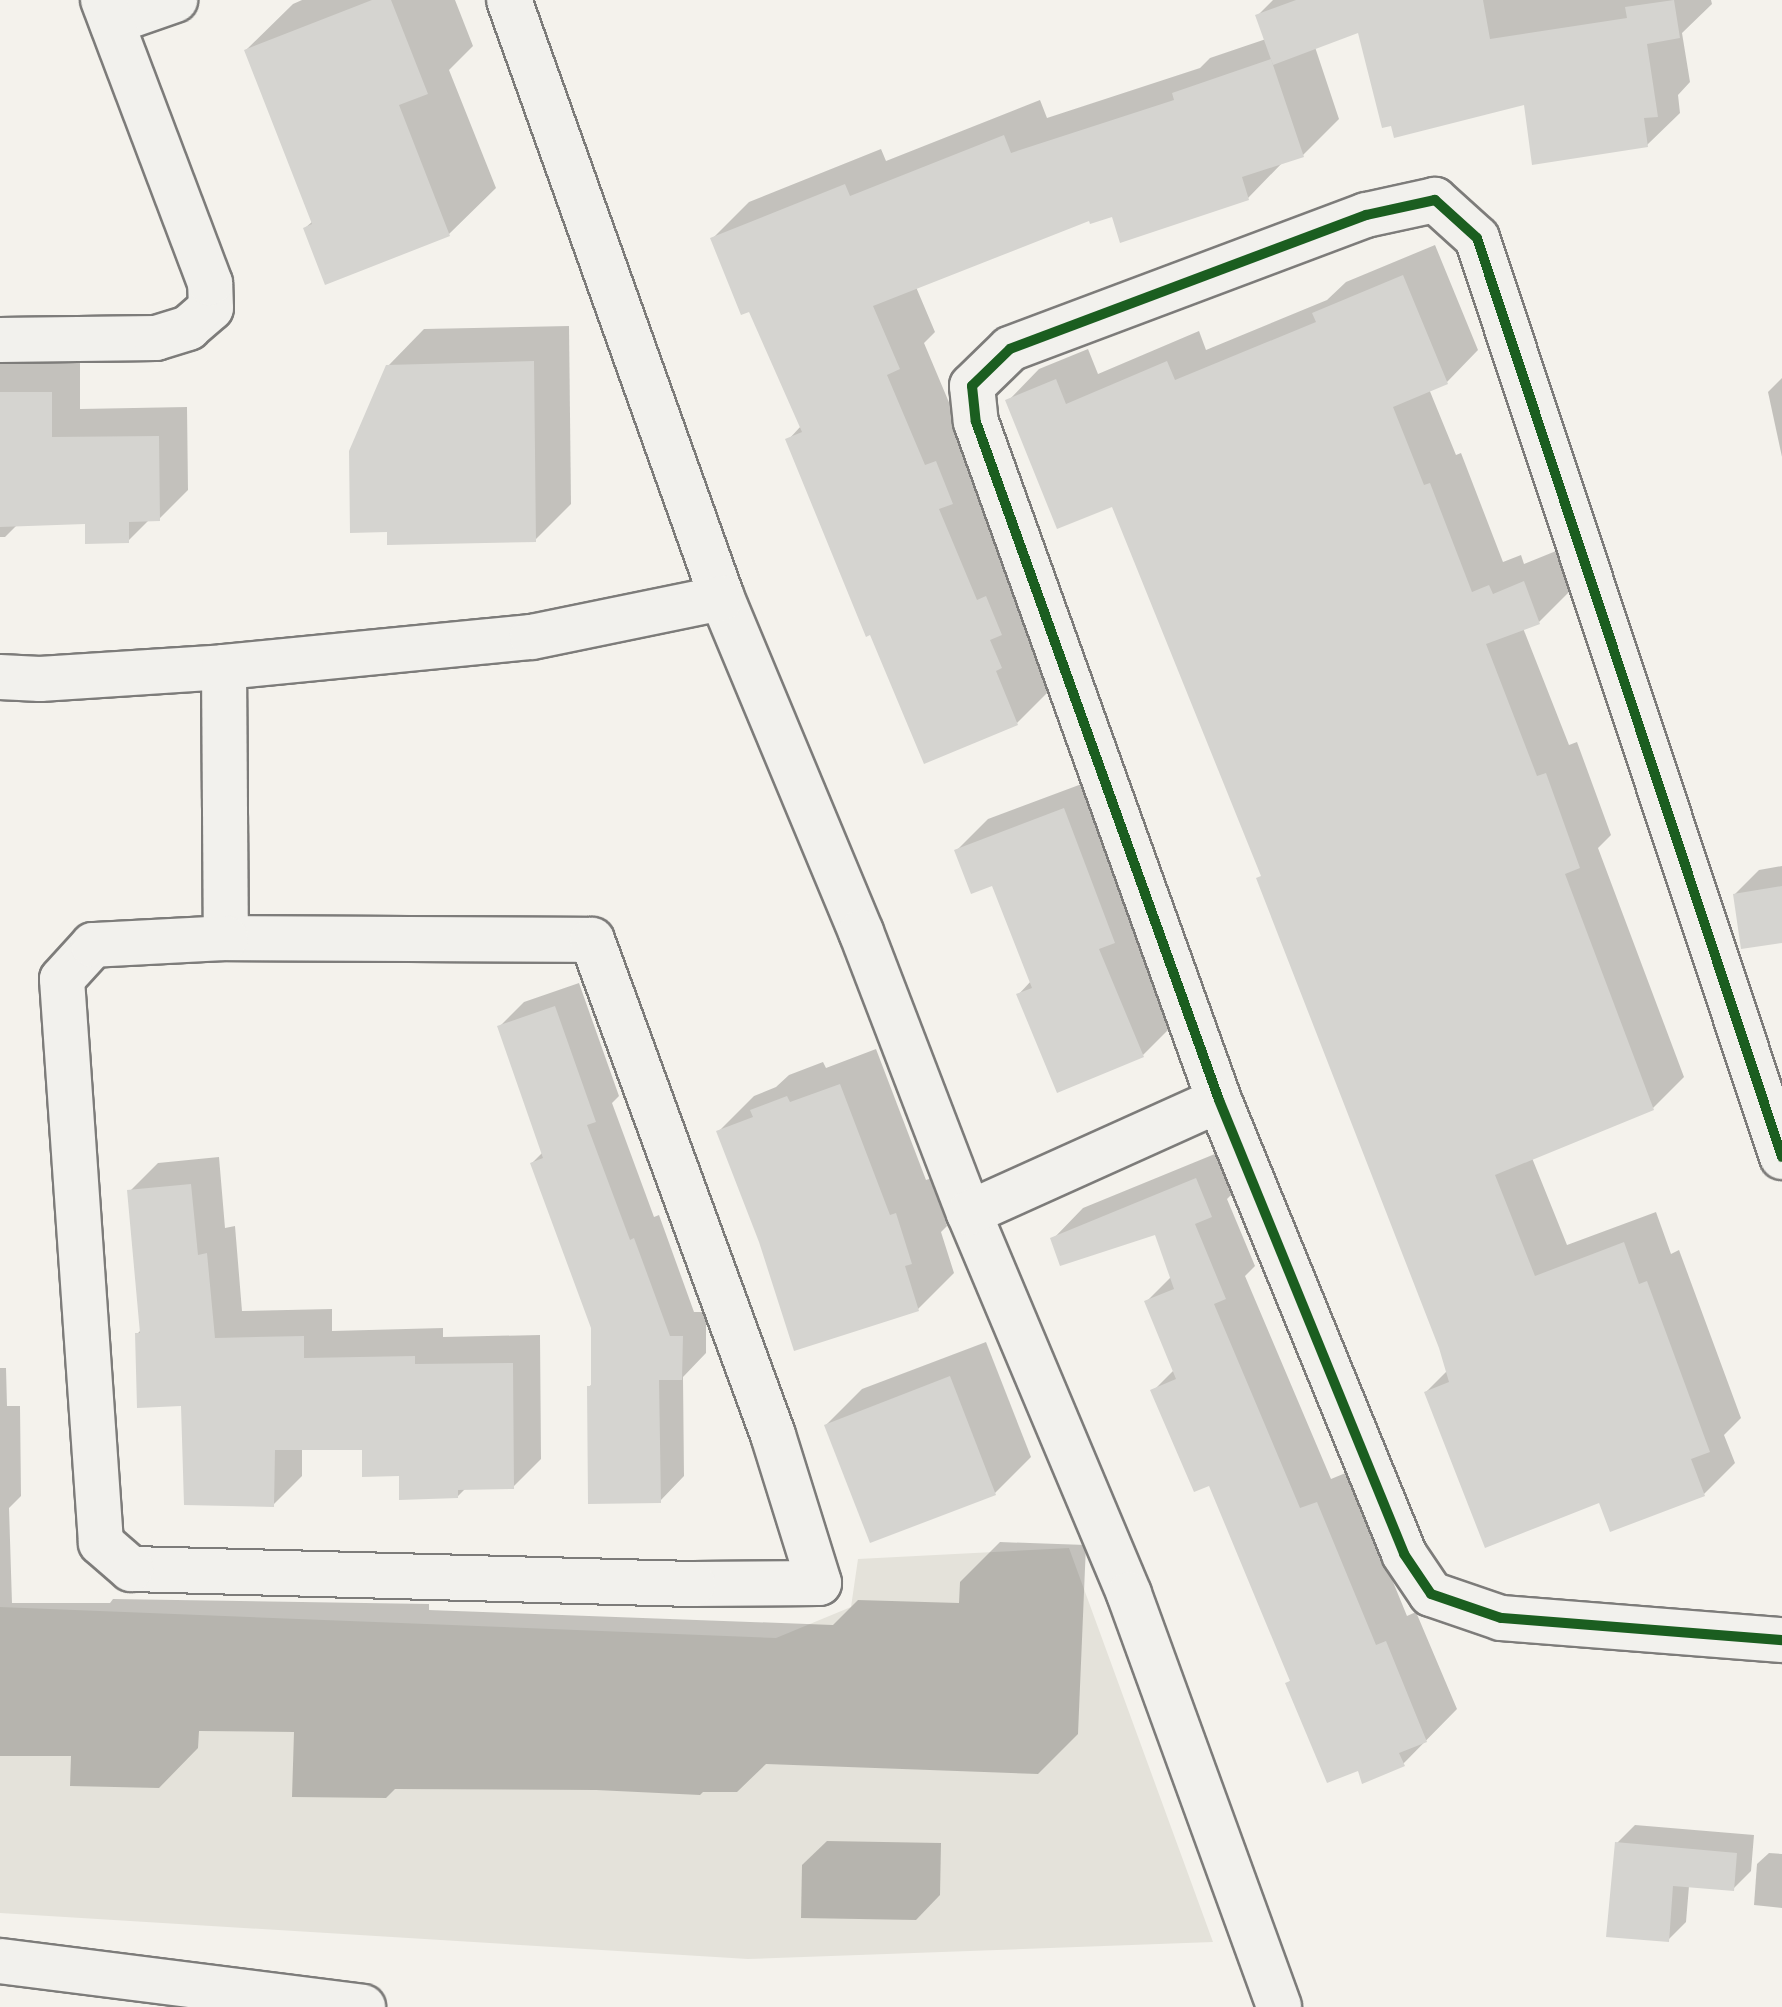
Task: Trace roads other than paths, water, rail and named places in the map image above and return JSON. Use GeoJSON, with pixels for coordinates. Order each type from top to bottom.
{"type":"FeatureCollection","features":[{"type":"Feature","properties":{"kind":"main road"},"geometry":{"type":"LineString","coordinates":[[0,340],[156,338],[188,328],[211,308],[210,283],[108,11],[175,0]]}},
{"type":"Feature","properties":{"kind":"main road"},"geometry":{"type":"LineString","coordinates":[[509,0],[722,598],[861,932],[969,1213],[1129,1594],[1279,2007]]}},
{"type":"Feature","properties":{"kind":"main road"},"geometry":{"type":"LineString","coordinates":[[1782,1157],[1477,238],[1435,200],[1366,215],[1010,349],[972,386],[976,422],[1219,1100],[1404,1554],[1431,1594],[1501,1618],[1782,1640]]}},
{"type":"Feature","properties":{"kind":"main road"},"geometry":{"type":"LineString","coordinates":[[0,677],[40,679],[224,667],[532,637],[722,598]]}},
{"type":"Feature","properties":{"kind":"main road"},"geometry":{"type":"LineString","coordinates":[[224,667],[226,938]]}},
{"type":"Feature","properties":{"kind":"main road"},"geometry":{"type":"LineString","coordinates":[[226,938],[592,940],[773,1435],[819,1583],[693,1584],[131,1569],[101,1543],[62,979],[93,945],[226,938]]}},
{"type":"Feature","properties":{"kind":"main road"},"geometry":{"type":"LineString","coordinates":[[969,1213],[1219,1100]]}},
{"type":"Feature","properties":{"kind":"main road"},"geometry":{"type":"LineString","coordinates":[[0,1961],[363,2007]]}}]}
